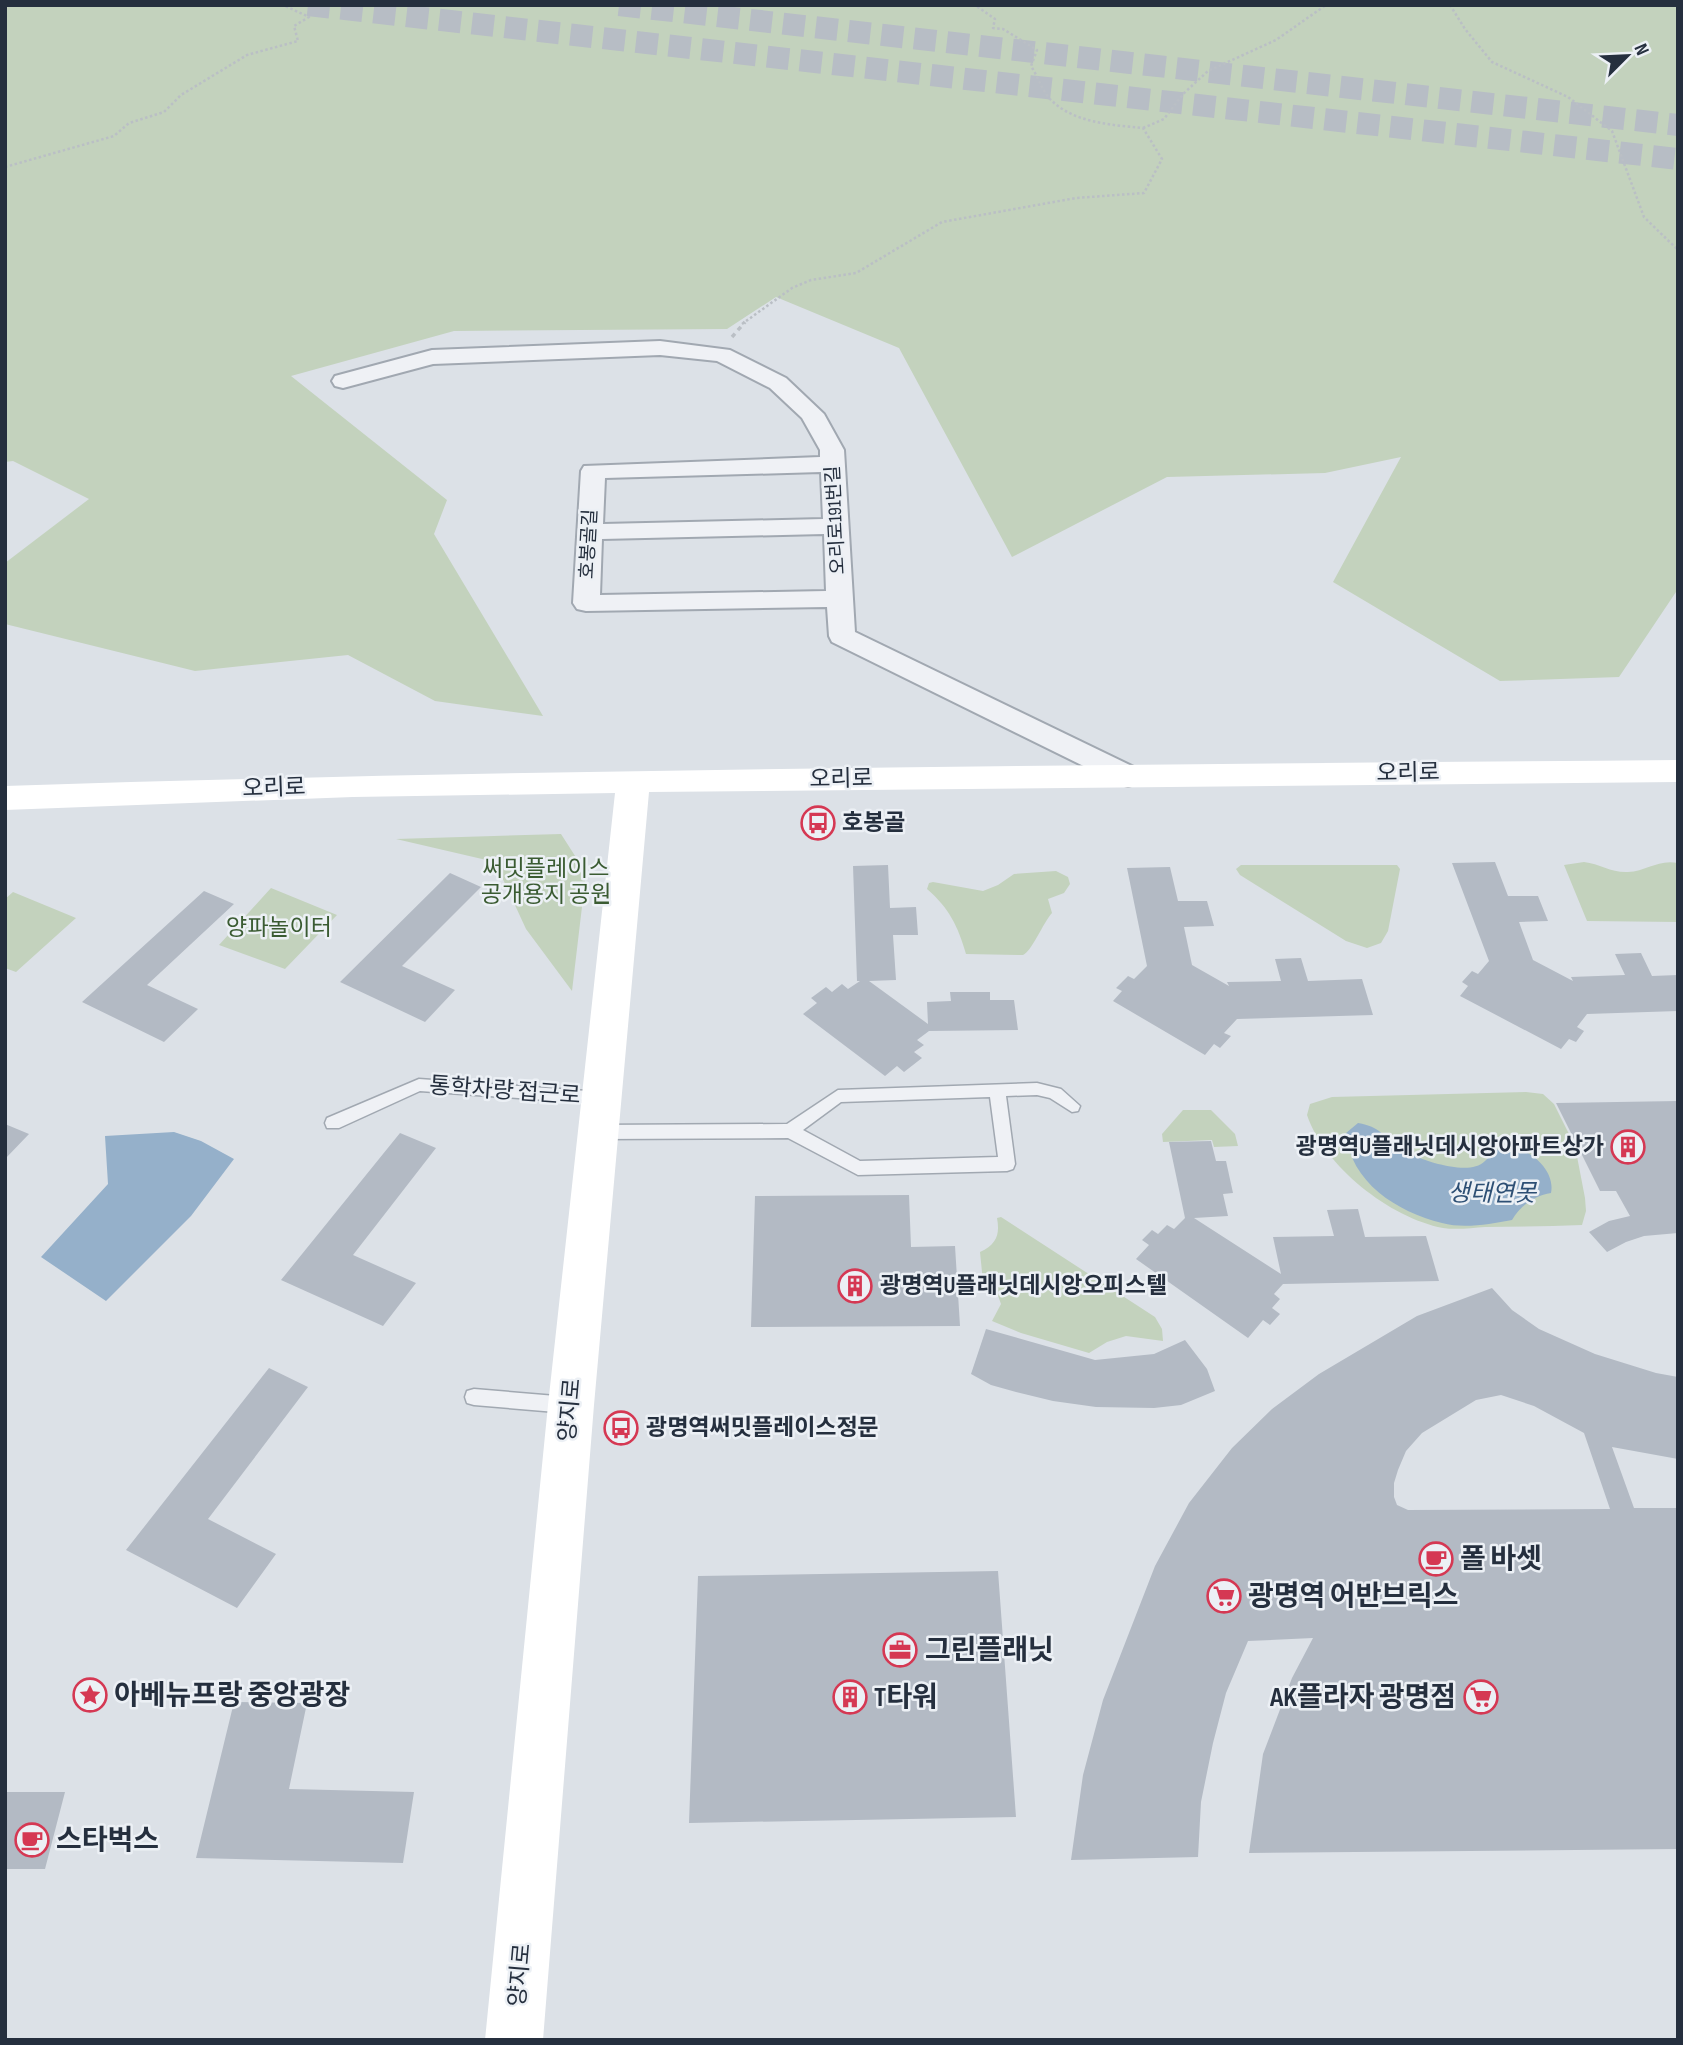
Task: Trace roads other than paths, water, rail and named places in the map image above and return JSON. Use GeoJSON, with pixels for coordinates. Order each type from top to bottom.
{"type":"FeatureCollection","features":[{"type":"Feature","properties":{"kind":"main road","name":"오리로"},"geometry":{"type":"LineString","coordinates":[[5,798],[353,786],[633,781],[1678,771]]}},
{"type":"Feature","properties":{"kind":"main road","name":"양지로"},"geometry":{"type":"LineString","coordinates":[[514,2040],[570,1405],[633,781]]}},
{"type":"Feature","properties":{"kind":"street","name":"오리로191번길"},"geometry":{"type":"LineString","coordinates":[[344,381],[432,357],[660,348],[727,358],[778,383],[811,414],[832,450],[842,636],[1128,776]]}},
{"type":"Feature","properties":{"kind":"street","name":"호봉골길"},"geometry":{"type":"LineString","coordinates":[[833,464],[593,471],[586,603],[840,599]]}},
{"type":"Feature","properties":{"kind":"street"},"geometry":{"type":"LineString","coordinates":[[590,531],[836,526]]}},
{"type":"Feature","properties":{"kind":"lane","name":"통학차량 접근로"},"geometry":{"type":"LineString","coordinates":[[333,1123],[419,1085],[599,1115],[790,1130]]}},
{"type":"Feature","properties":{"kind":"lane"},"geometry":{"type":"LineString","coordinates":[[997,1092],[1007,1164],[859,1168],[790,1130],[838,1096],[1037,1089],[1055,1093],[1072,1106]]}},
{"type":"Feature","properties":{"kind":"lane"},"geometry":{"type":"LineString","coordinates":[[474,1396],[570,1405]]}},
{"type":"Feature","properties":{"kind":"water","name":"생태연못"},"geometry":{"type":"Polygon","coordinates":[[[1358,1123],[1376,1129],[1412,1155],[1450,1166],[1475,1167],[1496,1150],[1520,1150],[1544,1167],[1549,1175],[1551,1193],[1528,1202],[1512,1220],[1459,1226],[1425,1218],[1393,1203],[1366,1180],[1356,1166],[1346,1133],[1358,1123]]]}},
{"type":"Feature","properties":{"kind":"water"},"geometry":{"type":"Polygon","coordinates":[[[174,1132],[201,1141],[234,1159],[191,1216],[106,1301],[41,1257],[108,1184],[105,1136],[174,1132]]]}},
{"type":"Feature","properties":{"kind":"tunnel"},"geometry":{"type":"LineString","coordinates":[[308,5],[1678,159]]}},
{"type":"Feature","properties":{"kind":"tunnel"},"geometry":{"type":"LineString","coordinates":[[619,5],[1678,125]]}},
{"type":"Feature","properties":{"kind":"place","name":"호봉골"},"geometry":{"type":"Point","coordinates":[818,823]}},
{"type":"Feature","properties":{"kind":"place","name":"광명역U플래닛데시앙아파트상가"},"geometry":{"type":"Point","coordinates":[1628,1147]}},
{"type":"Feature","properties":{"kind":"place","name":"광명역U플래닛데시앙오피스텔"},"geometry":{"type":"Point","coordinates":[855,1286]}},
{"type":"Feature","properties":{"kind":"place","name":"광명역써밋플레이스정문"},"geometry":{"type":"Point","coordinates":[621,1428]}},
{"type":"Feature","properties":{"kind":"place","name":"폴 바셋"},"geometry":{"type":"Point","coordinates":[1436,1559]}},
{"type":"Feature","properties":{"kind":"place","name":"광명역 어반브릭스"},"geometry":{"type":"Point","coordinates":[1224,1596]}},
{"type":"Feature","properties":{"kind":"place","name":"그린플래닛"},"geometry":{"type":"Point","coordinates":[900,1650]}},
{"type":"Feature","properties":{"kind":"place","name":"아베뉴프랑 중앙광장"},"geometry":{"type":"Point","coordinates":[90,1695]}},
{"type":"Feature","properties":{"kind":"place","name":"T타워"},"geometry":{"type":"Point","coordinates":[850,1697]}},
{"type":"Feature","properties":{"kind":"place","name":"AK플라자 광명점"},"geometry":{"type":"Point","coordinates":[1481,1697]}},
{"type":"Feature","properties":{"kind":"place","name":"스타벅스"},"geometry":{"type":"Point","coordinates":[32,1840]}},
{"type":"Feature","properties":{"kind":"park label","name":"써밋플레이스 공개용지 공원"},"geometry":{"type":"Point","coordinates":[546,882]}},
{"type":"Feature","properties":{"kind":"park label","name":"양파놀이터"},"geometry":{"type":"Point","coordinates":[279,928]}}]}
